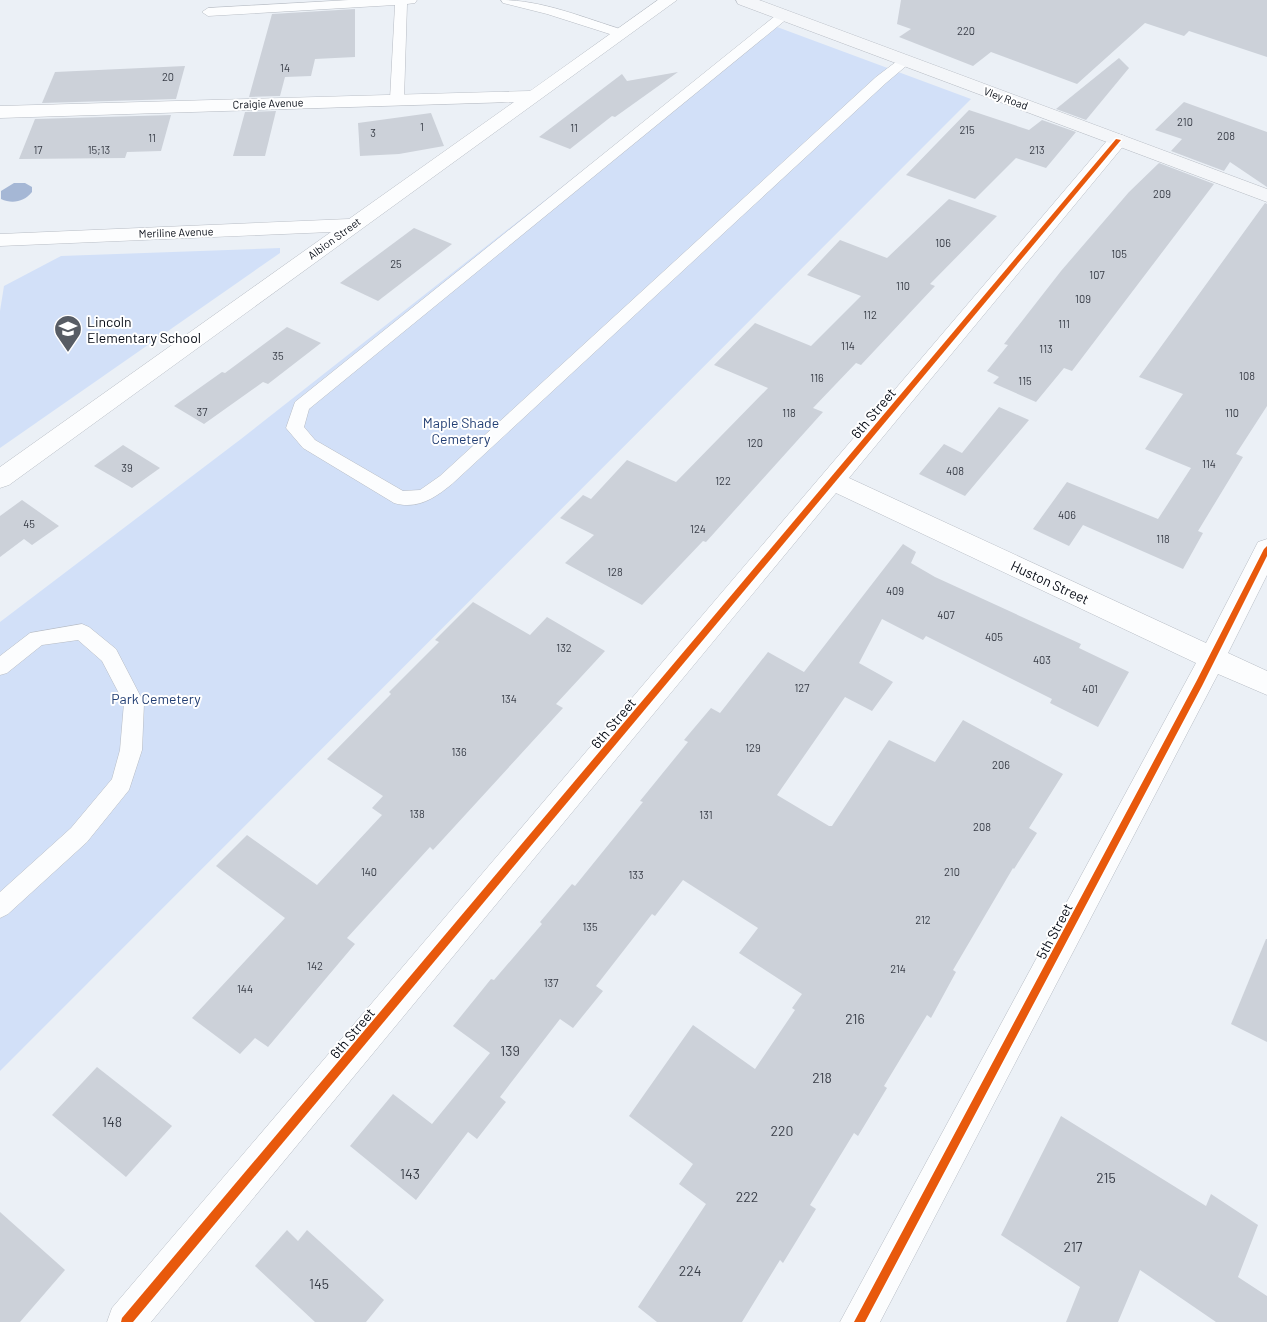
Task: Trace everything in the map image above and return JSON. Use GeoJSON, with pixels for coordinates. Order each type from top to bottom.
{"type":"FeatureCollection","features":[{"type":"Feature","properties":{"kind":"street","name":"Albion Street"},"geometry":{"type":"LineString","coordinates":[[0,479],[352,225],[535,96],[620,33],[669,0]]}},
{"type":"Feature","properties":{"kind":"street","name":"Vley Road"},"geometry":{"type":"LineString","coordinates":[[744,0],[1267,196]]}},
{"type":"Feature","properties":{"kind":"street","name":"Craigie Avenue"},"geometry":{"type":"LineString","coordinates":[[0,112],[535,96]]}},
{"type":"Feature","properties":{"kind":"street","name":"6th Street"},"geometry":{"type":"LineString","coordinates":[[126,1322],[1118,140]]}},
{"type":"Feature","properties":{"kind":"street","name":"Meriline Avenue"},"geometry":{"type":"LineString","coordinates":[[0,240],[352,225]]}},
{"type":"Feature","properties":{"kind":"street","name":"Huston Street"},"geometry":{"type":"LineString","coordinates":[[833,481],[1267,684]]}},
{"type":"Feature","properties":{"kind":"street","name":"5th Street"},"geometry":{"type":"LineString","coordinates":[[859,1322],[1212,658],[1267,549]]}},
{"type":"Feature","properties":{"kind":"lane"},"geometry":{"type":"LineString","coordinates":[[208,12],[411,0]]}},
{"type":"Feature","properties":{"kind":"lane"},"geometry":{"type":"LineString","coordinates":[[507,0],[551,10],[620,33]]}},
{"type":"Feature","properties":{"kind":"lane"},"geometry":{"type":"LineString","coordinates":[[397,99],[401,1]]}},
{"type":"Feature","properties":{"kind":"lane"},"geometry":{"type":"LineString","coordinates":[[784,15],[301,406],[295,428],[309,444],[400,498],[424,496],[446,480],[830,127],[882,80],[906,62]]}},
{"type":"Feature","properties":{"kind":"lane"},"geometry":{"type":"LineString","coordinates":[[0,667],[37,638],[82,632],[109,655],[134,703],[131,750],[121,783],[79,835],[0,907]]}},
{"type":"Feature","properties":{"kind":"green space"},"geometry":{"type":"Polygon","coordinates":[[[769,24],[971,99],[0,1071],[0,622],[241,439],[769,24]]]}},
{"type":"Feature","properties":{"kind":"green space","name":"Lincoln Elementary School"},"geometry":{"type":"Polygon","coordinates":[[[280,248],[280,253],[0,448],[0,311],[4,286],[61,256],[280,248]]]}},
{"type":"Feature","properties":{"kind":"shaded area"},"geometry":{"type":"Polygon","coordinates":[[[14,183],[25,183],[32,187],[32,192],[18,201],[1,199],[1,191],[14,183]]]}},
{"type":"Feature","properties":{"kind":"building"},"geometry":{"type":"Polygon","coordinates":[[[901,0],[1267,0],[1267,57],[1189,31],[1184,36],[1145,23],[1077,84],[991,52],[973,66],[899,37],[911,29],[897,24],[901,0]]]}},
{"type":"Feature","properties":{"kind":"building"},"geometry":{"type":"Polygon","coordinates":[[[355,9],[355,57],[315,59],[311,76],[285,77],[280,96],[249,97],[272,14],[355,9]]]}},
{"type":"Feature","properties":{"kind":"building"},"geometry":{"type":"Polygon","coordinates":[[[1119,58],[1129,68],[1086,120],[1056,109],[1119,58]]]}},
{"type":"Feature","properties":{"kind":"building"},"geometry":{"type":"Polygon","coordinates":[[[185,66],[176,99],[42,103],[55,72],[185,66]]]}},
{"type":"Feature","properties":{"kind":"building"},"geometry":{"type":"Polygon","coordinates":[[[678,72],[615,117],[612,116],[570,149],[539,137],[622,74],[627,81],[678,72]]]}},
{"type":"Feature","properties":{"kind":"building"},"geometry":{"type":"Polygon","coordinates":[[[1184,102],[1267,132],[1267,187],[1230,162],[1224,171],[1171,151],[1182,139],[1155,130],[1184,102]]]}},
{"type":"Feature","properties":{"kind":"building"},"geometry":{"type":"Polygon","coordinates":[[[969,110],[1029,130],[1042,120],[1076,132],[1046,168],[1016,158],[975,199],[906,175],[969,110]]]}},
{"type":"Feature","properties":{"kind":"building"},"geometry":{"type":"Polygon","coordinates":[[[276,111],[265,156],[233,156],[245,112],[276,111]]]}},
{"type":"Feature","properties":{"kind":"building"},"geometry":{"type":"Polygon","coordinates":[[[431,113],[444,146],[399,154],[360,156],[358,123],[431,113]]]}},
{"type":"Feature","properties":{"kind":"building"},"geometry":{"type":"Polygon","coordinates":[[[171,115],[161,151],[127,152],[125,158],[19,159],[35,119],[171,115]]]}},
{"type":"Feature","properties":{"kind":"building"},"geometry":{"type":"Polygon","coordinates":[[[1159,163],[1214,184],[1072,371],[1064,368],[1036,402],[993,383],[999,377],[987,371],[1008,345],[1004,344],[1061,271],[1129,192],[1159,163]]]}},
{"type":"Feature","properties":{"kind":"building"},"geometry":{"type":"Polygon","coordinates":[[[949,199],[997,216],[930,284],[935,286],[861,365],[856,363],[813,408],[823,412],[706,542],[703,541],[642,605],[565,563],[594,535],[560,518],[583,495],[591,499],[627,460],[676,482],[768,388],[714,365],[755,323],[811,346],[861,296],[807,275],[840,240],[887,258],[949,199]]]}},
{"type":"Feature","properties":{"kind":"building"},"geometry":{"type":"Polygon","coordinates":[[[1265,203],[1267,204],[1267,406],[1236,454],[1243,457],[1198,531],[1203,533],[1183,569],[1083,525],[1069,546],[1033,529],[1067,482],[1158,519],[1191,468],[1145,449],[1183,394],[1139,377],[1265,203]]]}},
{"type":"Feature","properties":{"kind":"building"},"geometry":{"type":"Polygon","coordinates":[[[414,228],[452,244],[378,301],[340,283],[414,228]]]}},
{"type":"Feature","properties":{"kind":"building"},"geometry":{"type":"Polygon","coordinates":[[[287,327],[321,343],[268,384],[263,382],[204,424],[174,406],[222,372],[225,373],[287,327]]]}},
{"type":"Feature","properties":{"kind":"building"},"geometry":{"type":"Polygon","coordinates":[[[999,407],[1029,420],[965,496],[919,474],[944,444],[962,453],[999,407]]]}},
{"type":"Feature","properties":{"kind":"building"},"geometry":{"type":"Polygon","coordinates":[[[123,445],[160,468],[132,488],[94,466],[123,445]]]}},
{"type":"Feature","properties":{"kind":"building"},"geometry":{"type":"Polygon","coordinates":[[[22,500],[59,526],[32,545],[24,539],[0,557],[0,516],[22,500]]]}},
{"type":"Feature","properties":{"kind":"building"},"geometry":{"type":"Polygon","coordinates":[[[903,544],[916,552],[911,563],[935,577],[1081,644],[1079,648],[1129,672],[1098,727],[1050,703],[1052,699],[926,636],[923,640],[882,619],[859,663],[893,682],[872,711],[845,697],[777,795],[832,826],[889,740],[935,762],[963,720],[1063,774],[1029,828],[1037,833],[1013,868],[953,970],[956,972],[931,1018],[927,1015],[884,1086],[887,1088],[858,1136],[854,1133],[810,1205],[816,1209],[783,1263],[780,1260],[742,1322],[657,1322],[638,1307],[706,1204],[679,1184],[693,1164],[629,1116],[693,1025],[755,1069],[795,1010],[792,1008],[802,994],[739,953],[758,928],[683,880],[655,916],[652,914],[596,986],[603,991],[573,1028],[560,1019],[500,1097],[506,1102],[477,1139],[468,1132],[416,1200],[350,1146],[393,1094],[432,1124],[490,1053],[453,1026],[491,979],[494,980],[542,924],[540,922],[572,884],[575,886],[643,802],[640,801],[688,742],[684,740],[711,708],[720,713],[768,652],[804,672],[903,544]]]}},
{"type":"Feature","properties":{"kind":"building"},"geometry":{"type":"Polygon","coordinates":[[[473,602],[530,635],[547,617],[605,651],[556,704],[563,708],[433,850],[430,847],[347,938],[355,944],[268,1047],[255,1038],[240,1054],[192,1018],[285,918],[216,866],[247,835],[317,885],[382,815],[372,808],[383,796],[327,759],[391,694],[389,692],[439,642],[435,640],[473,602]]]}},
{"type":"Feature","properties":{"kind":"building"},"geometry":{"type":"Polygon","coordinates":[[[1267,939],[1267,1042],[1231,1024],[1267,939]]]}},
{"type":"Feature","properties":{"kind":"building"},"geometry":{"type":"Polygon","coordinates":[[[97,1067],[172,1126],[126,1177],[52,1115],[97,1067]]]}},
{"type":"Feature","properties":{"kind":"building"},"geometry":{"type":"Polygon","coordinates":[[[1061,1116],[1206,1206],[1211,1194],[1258,1225],[1238,1277],[1267,1296],[1267,1322],[1216,1322],[1140,1270],[1118,1322],[1066,1322],[1080,1287],[1001,1235],[1061,1116]]]}},
{"type":"Feature","properties":{"kind":"building"},"geometry":{"type":"Polygon","coordinates":[[[0,1212],[65,1270],[20,1322],[0,1322],[0,1212]]]}},
{"type":"Feature","properties":{"kind":"building"},"geometry":{"type":"Polygon","coordinates":[[[287,1230],[298,1241],[307,1230],[384,1300],[366,1322],[315,1322],[255,1266],[287,1230]]]}},
{"type":"Feature","properties":{"kind":"cycle path"},"geometry":{"type":"LineString","coordinates":[[126,1322],[1118,140]]}},
{"type":"Feature","properties":{"kind":"cycle path"},"geometry":{"type":"LineString","coordinates":[[859,1322],[1199,684],[1267,549]]}},
{"type":"Feature","properties":{"kind":"place","name":"Lincoln Elementary School"},"geometry":{"type":"Point","coordinates":[68,353]}},
{"type":"Feature","properties":{"kind":"park label","name":"Maple Shade Cemetery"},"geometry":{"type":"Point","coordinates":[461,430]}},
{"type":"Feature","properties":{"kind":"park label","name":"Park Cemetery"},"geometry":{"type":"Point","coordinates":[156,698]}}]}
